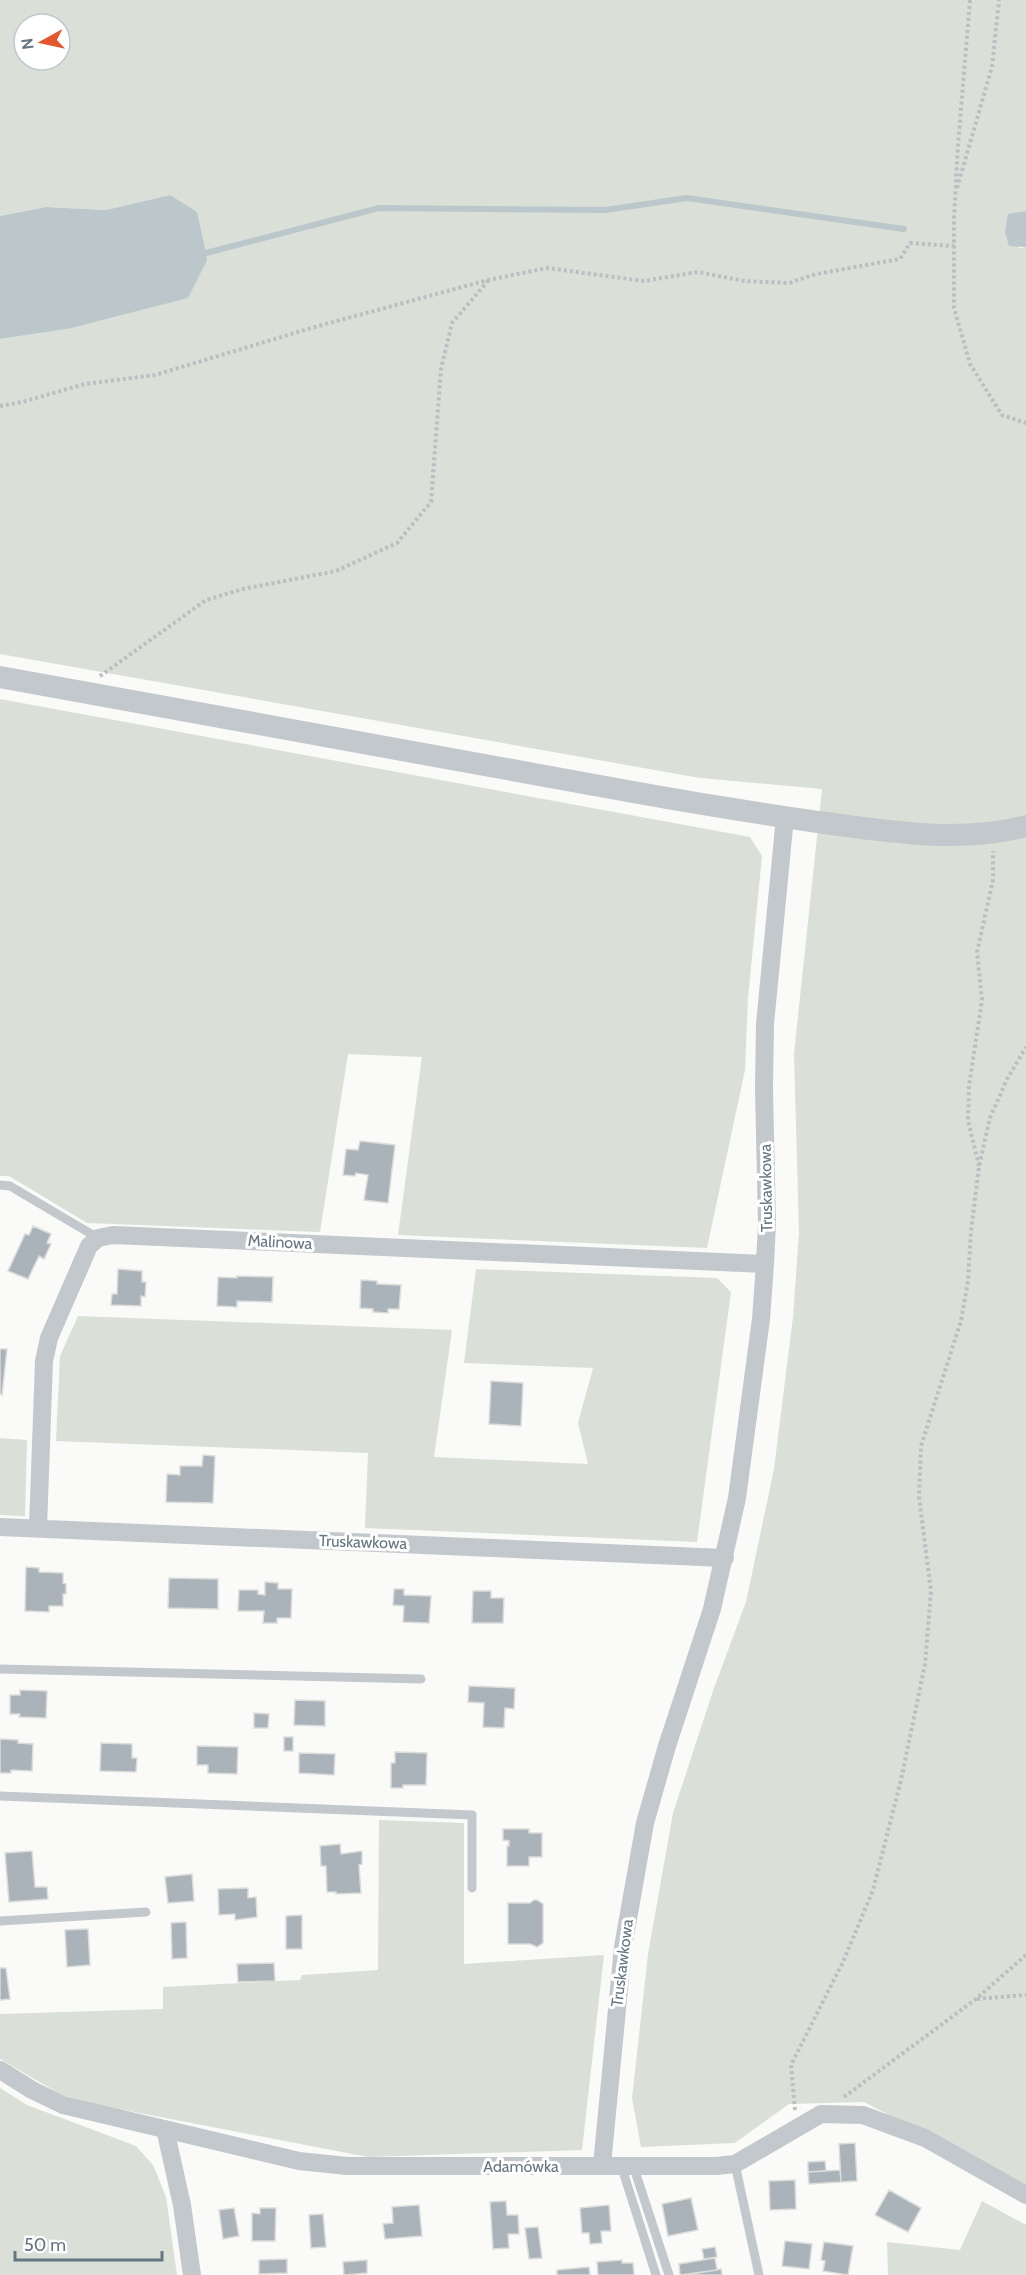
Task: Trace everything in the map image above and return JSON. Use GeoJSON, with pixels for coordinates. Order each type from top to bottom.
{"type":"FeatureCollection","features":[{"type":"Feature","properties":{"kind":"street"},"geometry":{"type":"LineString","coordinates":[[0,678],[500,769],[785,817],[925,834],[992,832],[1026,826]]}},
{"type":"Feature","properties":{"kind":"street","name":"Truskawkowa"},"geometry":{"type":"LineString","coordinates":[[619,2165],[623,1947],[634,1876],[648,1812],[712,1609],[725,1558],[737,1498],[761,1319],[767,1224],[765,1024],[785,817]]}},
{"type":"Feature","properties":{"kind":"street","name":"Malinowa"},"geometry":{"type":"LineString","coordinates":[[98,1238],[125,1235],[765,1264]]}},
{"type":"Feature","properties":{"kind":"street"},"geometry":{"type":"LineString","coordinates":[[38,1528],[44,1361],[49,1338],[89,1246],[98,1238]]}},
{"type":"Feature","properties":{"kind":"street","name":"Truskawkowa"},"geometry":{"type":"LineString","coordinates":[[0,1527],[725,1558]]}},
{"type":"Feature","properties":{"kind":"street","name":"Adamówka"},"geometry":{"type":"LineString","coordinates":[[0,2070],[32,2090],[63,2105],[299,2161],[347,2166],[716,2166],[735,2164],[821,2114]]}},
{"type":"Feature","properties":{"kind":"street"},"geometry":{"type":"LineString","coordinates":[[821,2114],[863,2115],[925,2138],[1026,2195]]}},
{"type":"Feature","properties":{"kind":"street"},"geometry":{"type":"LineString","coordinates":[[165,2129],[182,2205],[192,2275]]}},
{"type":"Feature","properties":{"kind":"lane"},"geometry":{"type":"LineString","coordinates":[[0,1185],[10,1186],[98,1238]]}},
{"type":"Feature","properties":{"kind":"lane"},"geometry":{"type":"LineString","coordinates":[[0,1670],[422,1680]]}},
{"type":"Feature","properties":{"kind":"lane"},"geometry":{"type":"LineString","coordinates":[[0,1796],[472,1815],[472,1888]]}},
{"type":"Feature","properties":{"kind":"lane"},"geometry":{"type":"LineString","coordinates":[[0,1921],[146,1912]]}},
{"type":"Feature","properties":{"kind":"lane"},"geometry":{"type":"LineString","coordinates":[[735,2164],[759,2275]]}},
{"type":"Feature","properties":{"kind":"lane"},"geometry":{"type":"LineString","coordinates":[[619,2165],[656,2275]]}},
{"type":"Feature","properties":{"kind":"lane"},"geometry":{"type":"LineString","coordinates":[[619,2165],[669,2275]]}},
{"type":"Feature","properties":{"kind":"path"},"geometry":{"type":"LineString","coordinates":[[970,0],[955,195],[954,308],[970,364],[1002,415],[1026,423]]}},
{"type":"Feature","properties":{"kind":"path"},"geometry":{"type":"LineString","coordinates":[[955,195],[992,67],[999,0]]}},
{"type":"Feature","properties":{"kind":"path"},"geometry":{"type":"LineString","coordinates":[[0,406],[85,384],[155,375],[488,280],[547,268],[644,281],[699,272],[744,281],[789,283],[816,274],[900,259],[910,243],[954,246]]}},
{"type":"Feature","properties":{"kind":"path"},"geometry":{"type":"LineString","coordinates":[[77,692],[206,600],[243,589],[336,571],[396,543],[431,502],[441,369],[452,322],[488,280]]}},
{"type":"Feature","properties":{"kind":"path"},"geometry":{"type":"LineString","coordinates":[[979,1167],[968,1120],[969,1086],[982,1000],[977,952],[993,880],[992,832]]}},
{"type":"Feature","properties":{"kind":"path"},"geometry":{"type":"LineString","coordinates":[[797,2129],[791,2066],[843,1962],[873,1890],[901,1780],[925,1664],[931,1591],[919,1497],[921,1446],[961,1321],[968,1281],[971,1231],[979,1167],[990,1118],[1007,1079],[1026,1047]]}},
{"type":"Feature","properties":{"kind":"path"},"geometry":{"type":"LineString","coordinates":[[821,2114],[976,1999],[1026,1955]]}},
{"type":"Feature","properties":{"kind":"path"},"geometry":{"type":"LineString","coordinates":[[976,1999],[1026,1995]]}},
{"type":"Feature","properties":{"kind":"shaded area"},"geometry":{"type":"Polygon","coordinates":[[[0,0],[1026,0],[1026,211],[1020,212],[1019,248],[1026,247],[1026,2186],[864,2102],[789,2104],[735,2143],[641,2147],[632,2098],[648,1954],[673,1813],[714,1688],[746,1602],[774,1469],[793,1317],[799,1233],[794,1054],[822,789],[700,778],[0,654],[0,339],[67,329],[170,195],[106,210],[46,207],[0,216],[0,0]]]}},
{"type":"Feature","properties":{"kind":"shaded area"},"geometry":{"type":"Polygon","coordinates":[[[170,195],[197,212],[206,253],[207,260],[188,298],[67,329],[0,339],[0,216],[46,207],[106,210],[170,195]]]}},
{"type":"Feature","properties":{"kind":"shaded area"},"geometry":{"type":"Polygon","coordinates":[[[1026,211],[1026,247],[1009,246],[1005,232],[1008,214],[1026,211]]]}},
{"type":"Feature","properties":{"kind":"shaded area"},"geometry":{"type":"Polygon","coordinates":[[[0,699],[750,837],[762,856],[748,998],[745,1070],[707,1248],[398,1235],[422,1057],[348,1054],[320,1232],[87,1223],[9,1176],[0,1176],[0,699]]]}},
{"type":"Feature","properties":{"kind":"shaded area"},"geometry":{"type":"Polygon","coordinates":[[[476,1269],[717,1278],[731,1292],[697,1542],[365,1528],[368,1453],[56,1441],[60,1356],[78,1316],[452,1330],[434,1457],[588,1464],[578,1423],[593,1368],[464,1363],[476,1269]]]}},
{"type":"Feature","properties":{"kind":"shaded area"},"geometry":{"type":"Polygon","coordinates":[[[0,1438],[27,1440],[25,1516],[0,1515],[0,1438]]]}},
{"type":"Feature","properties":{"kind":"shaded area"},"geometry":{"type":"Polygon","coordinates":[[[379,1820],[464,1823],[464,1964],[604,1955],[582,2150],[368,2157],[98,2105],[62,2095],[0,2059],[0,2014],[163,2009],[163,1987],[300,1980],[302,1975],[378,1970],[379,1820]]]}},
{"type":"Feature","properties":{"kind":"shaded area"},"geometry":{"type":"Polygon","coordinates":[[[0,2088],[27,2105],[136,2146],[153,2165],[166,2197],[177,2275],[0,2275],[0,2088]]]}},
{"type":"Feature","properties":{"kind":"shaded area"},"geometry":{"type":"Polygon","coordinates":[[[982,2201],[1026,2225],[1026,2275],[888,2275],[887,2242],[960,2250],[982,2201]]]}},
{"type":"Feature","properties":{"kind":"building"},"geometry":{"type":"Polygon","coordinates":[[[360,1141],[395,1145],[388,1203],[364,1200],[368,1175],[356,1173],[355,1176],[343,1175],[346,1149],[358,1150],[360,1141]]]}},
{"type":"Feature","properties":{"kind":"building"},"geometry":{"type":"Polygon","coordinates":[[[33,1226],[51,1234],[47,1243],[51,1244],[44,1259],[39,1256],[28,1279],[8,1271],[25,1234],[29,1235],[33,1226]]]}},
{"type":"Feature","properties":{"kind":"building"},"geometry":{"type":"Polygon","coordinates":[[[118,1269],[142,1271],[142,1282],[146,1282],[145,1297],[141,1296],[141,1306],[111,1305],[112,1294],[117,1294],[118,1269]]]}},
{"type":"Feature","properties":{"kind":"building"},"geometry":{"type":"Polygon","coordinates":[[[237,1276],[273,1277],[272,1302],[237,1301],[237,1307],[217,1306],[218,1277],[237,1278],[237,1276]]]}},
{"type":"Feature","properties":{"kind":"building"},"geometry":{"type":"Polygon","coordinates":[[[361,1280],[377,1281],[377,1284],[401,1285],[399,1309],[388,1309],[388,1313],[360,1308],[361,1280]]]}},
{"type":"Feature","properties":{"kind":"building"},"geometry":{"type":"Polygon","coordinates":[[[0,1349],[7,1349],[2,1395],[0,1394],[0,1349]]]}},
{"type":"Feature","properties":{"kind":"building"},"geometry":{"type":"Polygon","coordinates":[[[491,1381],[523,1383],[521,1426],[489,1424],[491,1381]]]}},
{"type":"Feature","properties":{"kind":"building"},"geometry":{"type":"Polygon","coordinates":[[[203,1455],[215,1456],[213,1503],[166,1502],[167,1474],[180,1475],[180,1466],[202,1466],[203,1455]]]}},
{"type":"Feature","properties":{"kind":"building"},"geometry":{"type":"Polygon","coordinates":[[[26,1567],[39,1568],[39,1572],[63,1573],[66,1594],[63,1594],[63,1606],[49,1606],[49,1612],[25,1611],[26,1567]]]}},
{"type":"Feature","properties":{"kind":"building"},"geometry":{"type":"Polygon","coordinates":[[[169,1578],[218,1579],[218,1609],[168,1608],[169,1578]]]}},
{"type":"Feature","properties":{"kind":"building"},"geometry":{"type":"Polygon","coordinates":[[[265,1582],[278,1583],[278,1589],[292,1589],[291,1618],[277,1618],[277,1623],[263,1623],[264,1611],[238,1611],[239,1590],[258,1590],[258,1594],[265,1595],[265,1582]]]}},
{"type":"Feature","properties":{"kind":"building"},"geometry":{"type":"Polygon","coordinates":[[[394,1589],[404,1589],[404,1595],[431,1596],[429,1623],[403,1622],[404,1606],[393,1605],[394,1589]]]}},
{"type":"Feature","properties":{"kind":"building"},"geometry":{"type":"Polygon","coordinates":[[[473,1591],[491,1591],[491,1598],[504,1598],[503,1623],[472,1623],[473,1591]]]}},
{"type":"Feature","properties":{"kind":"building"},"geometry":{"type":"Polygon","coordinates":[[[469,1686],[515,1688],[514,1709],[505,1708],[504,1728],[483,1727],[484,1703],[468,1702],[469,1686]]]}},
{"type":"Feature","properties":{"kind":"building"},"geometry":{"type":"Polygon","coordinates":[[[20,1690],[47,1691],[46,1718],[19,1717],[20,1714],[10,1714],[10,1695],[20,1695],[20,1690]]]}},
{"type":"Feature","properties":{"kind":"building"},"geometry":{"type":"Polygon","coordinates":[[[295,1700],[325,1701],[325,1726],[294,1725],[295,1700]]]}},
{"type":"Feature","properties":{"kind":"building"},"geometry":{"type":"Polygon","coordinates":[[[254,1713],[269,1714],[268,1728],[254,1728],[254,1713]]]}},
{"type":"Feature","properties":{"kind":"building"},"geometry":{"type":"Polygon","coordinates":[[[284,1737],[293,1737],[293,1751],[284,1751],[284,1737]]]}},
{"type":"Feature","properties":{"kind":"building"},"geometry":{"type":"Polygon","coordinates":[[[0,1739],[33,1744],[32,1771],[11,1770],[11,1773],[0,1773],[0,1739]]]}},
{"type":"Feature","properties":{"kind":"building"},"geometry":{"type":"Polygon","coordinates":[[[101,1743],[132,1744],[132,1758],[137,1758],[136,1772],[100,1771],[101,1743]]]}},
{"type":"Feature","properties":{"kind":"building"},"geometry":{"type":"Polygon","coordinates":[[[197,1746],[238,1747],[237,1774],[208,1773],[208,1765],[197,1765],[197,1746]]]}},
{"type":"Feature","properties":{"kind":"building"},"geometry":{"type":"Polygon","coordinates":[[[395,1752],[427,1753],[426,1785],[403,1785],[403,1788],[391,1788],[391,1763],[395,1763],[395,1752]]]}},
{"type":"Feature","properties":{"kind":"building"},"geometry":{"type":"Polygon","coordinates":[[[299,1753],[335,1754],[334,1775],[299,1773],[299,1753]]]}},
{"type":"Feature","properties":{"kind":"building"},"geometry":{"type":"Polygon","coordinates":[[[503,1829],[529,1829],[529,1833],[542,1833],[542,1857],[529,1857],[529,1866],[507,1866],[509,1841],[503,1840],[503,1829]]]}},
{"type":"Feature","properties":{"kind":"building"},"geometry":{"type":"Polygon","coordinates":[[[340,1844],[341,1854],[362,1851],[362,1864],[359,1865],[361,1893],[327,1892],[326,1866],[321,1866],[320,1846],[340,1844]]]}},
{"type":"Feature","properties":{"kind":"building"},"geometry":{"type":"Polygon","coordinates":[[[32,1851],[35,1887],[47,1887],[48,1899],[9,1902],[5,1853],[32,1851]]]}},
{"type":"Feature","properties":{"kind":"building"},"geometry":{"type":"Polygon","coordinates":[[[192,1874],[194,1901],[168,1903],[165,1877],[192,1874]]]}},
{"type":"Feature","properties":{"kind":"building"},"geometry":{"type":"Polygon","coordinates":[[[248,1888],[248,1898],[256,1897],[257,1917],[235,1920],[235,1914],[219,1915],[218,1889],[248,1888]]]}},
{"type":"Feature","properties":{"kind":"building"},"geometry":{"type":"Polygon","coordinates":[[[534,1900],[543,1904],[543,1943],[537,1947],[530,1944],[508,1944],[508,1903],[530,1903],[534,1900]]]}},
{"type":"Feature","properties":{"kind":"building"},"geometry":{"type":"Polygon","coordinates":[[[302,1915],[302,1949],[286,1949],[286,1916],[302,1915]]]}},
{"type":"Feature","properties":{"kind":"building"},"geometry":{"type":"Polygon","coordinates":[[[186,1922],[187,1958],[172,1959],[171,1923],[186,1922]]]}},
{"type":"Feature","properties":{"kind":"building"},"geometry":{"type":"Polygon","coordinates":[[[88,1929],[90,1965],[67,1967],[65,1930],[88,1929]]]}},
{"type":"Feature","properties":{"kind":"building"},"geometry":{"type":"Polygon","coordinates":[[[274,1963],[275,1981],[238,1982],[237,1964],[274,1963]]]}},
{"type":"Feature","properties":{"kind":"building"},"geometry":{"type":"Polygon","coordinates":[[[0,1968],[6,1968],[10,1999],[0,2000],[0,1968]]]}},
{"type":"Feature","properties":{"kind":"building"},"geometry":{"type":"Polygon","coordinates":[[[855,2143],[857,2181],[841,2182],[839,2144],[855,2143]]]}},
{"type":"Feature","properties":{"kind":"building"},"geometry":{"type":"Polygon","coordinates":[[[825,2161],[826,2171],[808,2172],[808,2162],[825,2161]]]}},
{"type":"Feature","properties":{"kind":"building"},"geometry":{"type":"Polygon","coordinates":[[[840,2170],[841,2182],[809,2184],[808,2172],[840,2170]]]}},
{"type":"Feature","properties":{"kind":"building"},"geometry":{"type":"Polygon","coordinates":[[[795,2180],[796,2209],[770,2210],[769,2181],[795,2180]]]}},
{"type":"Feature","properties":{"kind":"building"},"geometry":{"type":"Polygon","coordinates":[[[889,2190],[921,2208],[908,2232],[875,2215],[889,2190]]]}},
{"type":"Feature","properties":{"kind":"building"},"geometry":{"type":"Polygon","coordinates":[[[691,2198],[698,2230],[668,2236],[662,2204],[691,2198]]]}},
{"type":"Feature","properties":{"kind":"building"},"geometry":{"type":"Polygon","coordinates":[[[506,2201],[507,2215],[518,2215],[519,2234],[508,2234],[509,2248],[493,2249],[490,2202],[506,2201]]]}},
{"type":"Feature","properties":{"kind":"building"},"geometry":{"type":"Polygon","coordinates":[[[419,2205],[422,2236],[385,2239],[383,2224],[393,2223],[392,2207],[419,2205]]]}},
{"type":"Feature","properties":{"kind":"building"},"geometry":{"type":"Polygon","coordinates":[[[609,2205],[611,2231],[601,2231],[602,2243],[590,2244],[589,2233],[582,2233],[580,2208],[609,2205]]]}},
{"type":"Feature","properties":{"kind":"building"},"geometry":{"type":"Polygon","coordinates":[[[234,2208],[239,2236],[223,2239],[219,2210],[234,2208]]]}},
{"type":"Feature","properties":{"kind":"building"},"geometry":{"type":"Polygon","coordinates":[[[260,2208],[276,2208],[275,2241],[252,2241],[252,2213],[260,2214],[260,2208]]]}},
{"type":"Feature","properties":{"kind":"building"},"geometry":{"type":"Polygon","coordinates":[[[323,2214],[326,2247],[311,2248],[309,2215],[323,2214]]]}},
{"type":"Feature","properties":{"kind":"building"},"geometry":{"type":"Polygon","coordinates":[[[538,2227],[542,2258],[529,2259],[525,2228],[538,2227]]]}},
{"type":"Feature","properties":{"kind":"building"},"geometry":{"type":"Polygon","coordinates":[[[785,2241],[812,2244],[809,2269],[782,2266],[785,2241]]]}},
{"type":"Feature","properties":{"kind":"building"},"geometry":{"type":"Polygon","coordinates":[[[824,2242],[853,2246],[848,2275],[823,2271],[825,2261],[821,2260],[824,2242]]]}},
{"type":"Feature","properties":{"kind":"building"},"geometry":{"type":"Polygon","coordinates":[[[715,2247],[717,2257],[704,2259],[702,2249],[715,2247]]]}},
{"type":"Feature","properties":{"kind":"building"},"geometry":{"type":"Polygon","coordinates":[[[715,2258],[717,2270],[680,2275],[679,2264],[715,2258]]]}},
{"type":"Feature","properties":{"kind":"building"},"geometry":{"type":"Polygon","coordinates":[[[287,2259],[287,2273],[259,2274],[259,2260],[287,2259]]]}},
{"type":"Feature","properties":{"kind":"building"},"geometry":{"type":"Polygon","coordinates":[[[367,2260],[367,2273],[344,2275],[343,2262],[367,2260]]]}},
{"type":"Feature","properties":{"kind":"building"},"geometry":{"type":"Polygon","coordinates":[[[622,2260],[622,2263],[633,2263],[634,2275],[598,2275],[597,2262],[622,2260]]]}},
{"type":"Feature","properties":{"kind":"building"},"geometry":{"type":"Polygon","coordinates":[[[589,2267],[590,2275],[557,2275],[557,2270],[589,2267]]]}},
{"type":"Feature","properties":{"kind":"building"},"geometry":{"type":"Polygon","coordinates":[[[721,2269],[722,2275],[685,2275],[717,2270],[721,2269]]]}},
{"type":"Feature","properties":{"kind":"waterway"},"geometry":{"type":"LineString","coordinates":[[206,253],[379,208],[605,210],[687,198],[904,229]]}}]}
